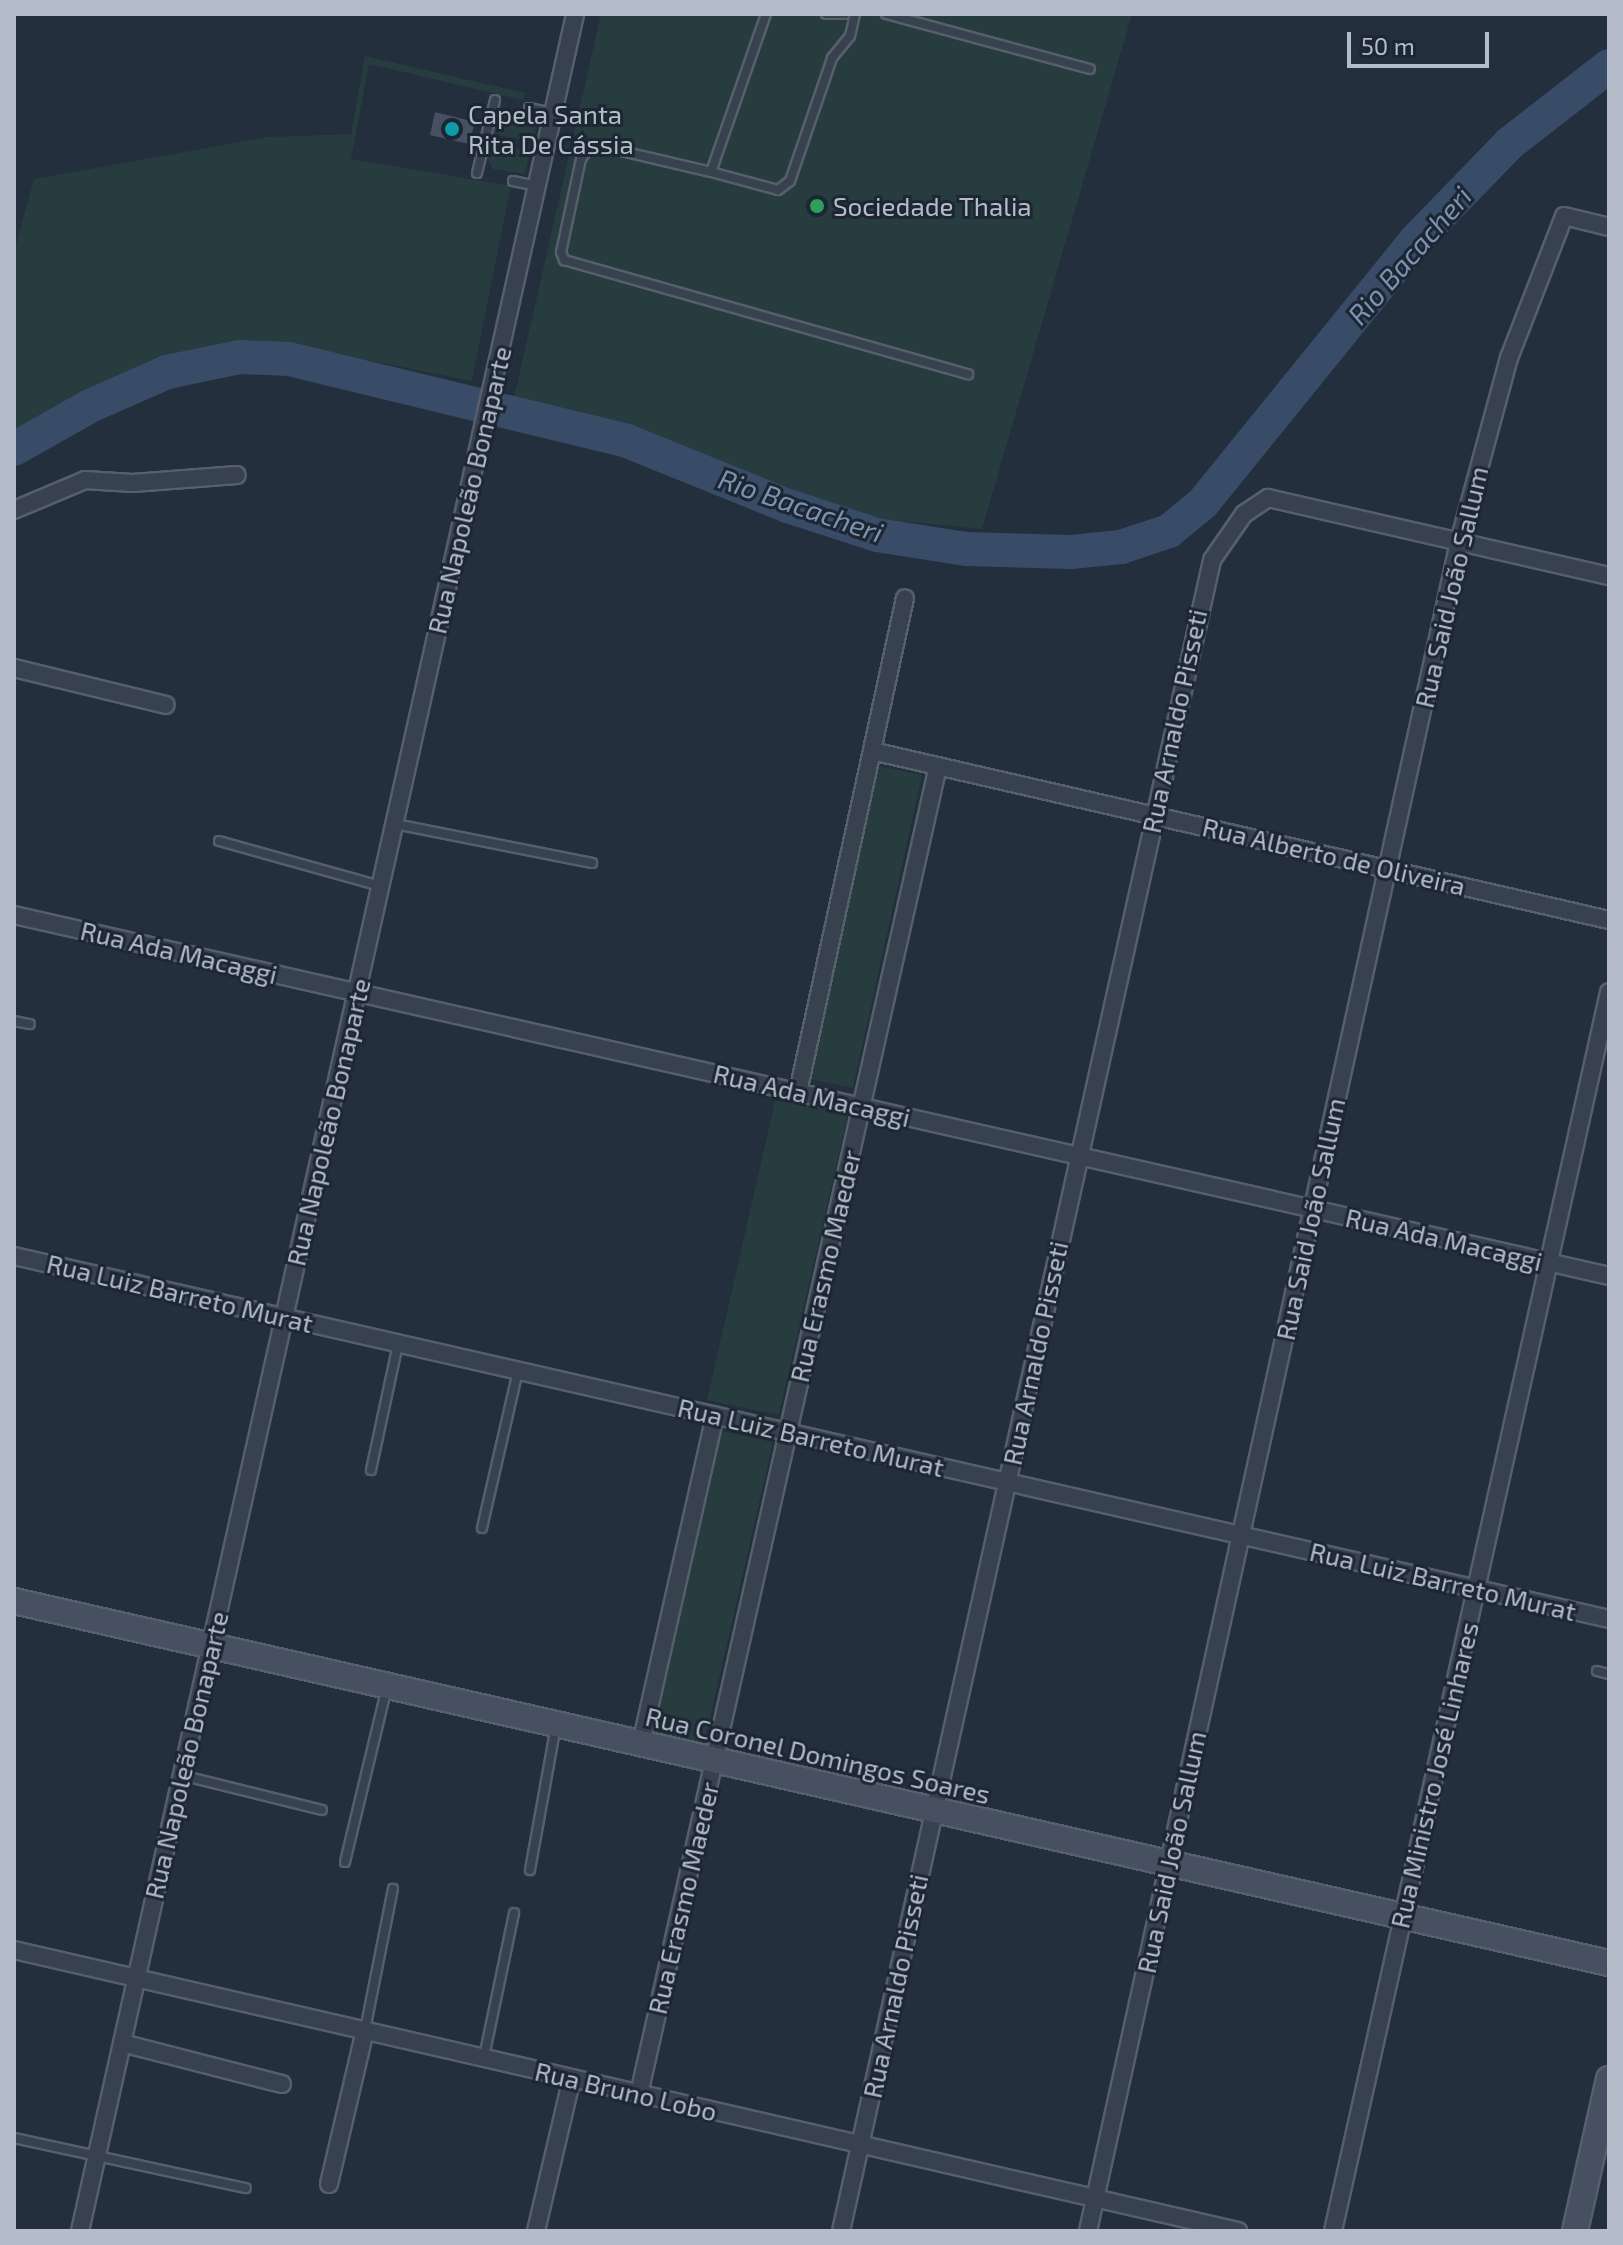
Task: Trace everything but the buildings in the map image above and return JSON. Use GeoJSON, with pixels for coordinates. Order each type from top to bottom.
{"type":"FeatureCollection","features":[{"type":"Feature","properties":{"kind":"street","name":"Rua Napoleão Bonaparte"},"geometry":{"type":"LineString","coordinates":[[80,2231],[575,14]]}},
{"type":"Feature","properties":{"kind":"street","name":"Rua Said João Sallum"},"geometry":{"type":"LineString","coordinates":[[1088,2231],[1459,542],[1509,358],[1564,216],[1609,227]]}},
{"type":"Feature","properties":{"kind":"street"},"geometry":{"type":"LineString","coordinates":[[14,510],[85,480],[133,483],[237,475]]}},
{"type":"Feature","properties":{"kind":"street","name":"Rua Arnaldo Pisseti"},"geometry":{"type":"LineString","coordinates":[[841,2231],[1207,574],[1232,528],[1268,498],[1459,542]]}},
{"type":"Feature","properties":{"kind":"street"},"geometry":{"type":"LineString","coordinates":[[1459,542],[1609,576]]}},
{"type":"Feature","properties":{"kind":"street"},"geometry":{"type":"LineString","coordinates":[[798,1092],[905,598]]}},
{"type":"Feature","properties":{"kind":"street"},"geometry":{"type":"LineString","coordinates":[[14,668],[166,705]]}},
{"type":"Feature","properties":{"kind":"street","name":"Rua Alberto de Oliveira"},"geometry":{"type":"LineString","coordinates":[[872,751],[1609,920]]}},
{"type":"Feature","properties":{"kind":"street","name":"Rua Erasmo Maeder"},"geometry":{"type":"LineString","coordinates":[[639,2094],[938,766]]}},
{"type":"Feature","properties":{"kind":"street","name":"Rua Ada Macaggi"},"geometry":{"type":"LineString","coordinates":[[14,915],[1609,1276]]}},
{"type":"Feature","properties":{"kind":"street","name":"Rua Ministro José Linhares"},"geometry":{"type":"LineString","coordinates":[[1333,2231],[1609,992]]}},
{"type":"Feature","properties":{"kind":"street","name":"Rua Luiz Barreto Murat"},"geometry":{"type":"LineString","coordinates":[[14,1256],[1609,1619]]}},
{"type":"Feature","properties":{"kind":"street"},"geometry":{"type":"LineString","coordinates":[[641,1744],[715,1415]]}},
{"type":"Feature","properties":{"kind":"street","name":"Rua Coronel Domingos Soares"},"geometry":{"type":"LineString","coordinates":[[14,1601],[1609,1963]]}},
{"type":"Feature","properties":{"kind":"street","name":"Rua Bruno Lobo"},"geometry":{"type":"LineString","coordinates":[[14,1950],[1238,2231]]}},
{"type":"Feature","properties":{"kind":"street"},"geometry":{"type":"LineString","coordinates":[[329,2184],[365,2031]]}},
{"type":"Feature","properties":{"kind":"street"},"geometry":{"type":"LineString","coordinates":[[122,2043],[282,2084]]}},
{"type":"Feature","properties":{"kind":"street"},"geometry":{"type":"LineString","coordinates":[[536,2231],[572,2078]]}},
{"type":"Feature","properties":{"kind":"street"},"geometry":{"type":"LineString","coordinates":[[1575,2231],[1609,2079]]}},
{"type":"Feature","properties":{"kind":"lane"},"geometry":{"type":"LineString","coordinates":[[711,172],[766,14]]}},
{"type":"Feature","properties":{"kind":"lane"},"geometry":{"type":"LineString","coordinates":[[826,14],[845,14]]}},
{"type":"Feature","properties":{"kind":"lane"},"geometry":{"type":"LineString","coordinates":[[855,14],[850,36],[832,58],[784,190],[596,145],[588,148],[581,159],[561,252],[564,260],[968,374]]}},
{"type":"Feature","properties":{"kind":"lane"},"geometry":{"type":"LineString","coordinates":[[886,14],[1090,69]]}},
{"type":"Feature","properties":{"kind":"lane"},"geometry":{"type":"LineString","coordinates":[[477,173],[495,100]]}},
{"type":"Feature","properties":{"kind":"lane"},"geometry":{"type":"LineString","coordinates":[[529,108],[553,114]]}},
{"type":"Feature","properties":{"kind":"lane"},"geometry":{"type":"LineString","coordinates":[[513,181],[537,186]]}},
{"type":"Feature","properties":{"kind":"lane"},"geometry":{"type":"LineString","coordinates":[[394,823],[592,863]]}},
{"type":"Feature","properties":{"kind":"lane"},"geometry":{"type":"LineString","coordinates":[[219,841],[380,886]]}},
{"type":"Feature","properties":{"kind":"lane"},"geometry":{"type":"LineString","coordinates":[[14,1021],[30,1024]]}},
{"type":"Feature","properties":{"kind":"lane"},"geometry":{"type":"LineString","coordinates":[[371,1470],[398,1343]]}},
{"type":"Feature","properties":{"kind":"lane"},"geometry":{"type":"LineString","coordinates":[[482,1528],[518,1370]]}},
{"type":"Feature","properties":{"kind":"lane"},"geometry":{"type":"LineString","coordinates":[[1597,1671],[1609,1674]]}},
{"type":"Feature","properties":{"kind":"lane"},"geometry":{"type":"LineString","coordinates":[[345,1862],[387,1686]]}},
{"type":"Feature","properties":{"kind":"lane"},"geometry":{"type":"LineString","coordinates":[[530,1870],[556,1724]]}},
{"type":"Feature","properties":{"kind":"lane"},"geometry":{"type":"LineString","coordinates":[[181,1775],[322,1810]]}},
{"type":"Feature","properties":{"kind":"lane"},"geometry":{"type":"LineString","coordinates":[[365,2031],[393,1889]]}},
{"type":"Feature","properties":{"kind":"lane"},"geometry":{"type":"LineString","coordinates":[[484,2058],[514,1913]]}},
{"type":"Feature","properties":{"kind":"lane"},"geometry":{"type":"LineString","coordinates":[[14,2138],[246,2188]]}},
{"type":"Feature","properties":{"kind":"path"},"geometry":{"type":"LineString","coordinates":[[486,136],[545,150]]}},
{"type":"Feature","properties":{"kind":"green space","name":"Sociedade Thalia"},"geometry":{"type":"Polygon","coordinates":[[[601,14],[1132,14],[982,529],[890,520],[784,495],[683,448],[514,398],[601,14]]]}},
{"type":"Feature","properties":{"kind":"green space"},"geometry":{"type":"Polygon","coordinates":[[[365,56],[525,93],[523,100],[369,64],[351,159],[511,186],[472,381],[291,345],[103,392],[14,442],[14,252],[34,179],[268,137],[351,134],[365,56]]]}},
{"type":"Feature","properties":{"kind":"green space"},"geometry":{"type":"Polygon","coordinates":[[[511,109],[538,118],[533,141],[493,134],[497,118],[511,109]]]}},
{"type":"Feature","properties":{"kind":"green space"},"geometry":{"type":"Polygon","coordinates":[[[491,141],[530,152],[525,174],[493,169],[488,159],[491,141]]]}},
{"type":"Feature","properties":{"kind":"green space"},"geometry":{"type":"Polygon","coordinates":[[[878,766],[922,775],[853,1088],[809,1079],[878,766]]]}},
{"type":"Feature","properties":{"kind":"green space"},"geometry":{"type":"Polygon","coordinates":[[[776,1097],[848,1114],[779,1415],[707,1400],[776,1097]]]}},
{"type":"Feature","properties":{"kind":"green space"},"geometry":{"type":"Polygon","coordinates":[[[722,1431],[773,1442],[703,1749],[653,1738],[722,1431]]]}},
{"type":"Feature","properties":{"kind":"waterway","name":"Rio Bacacheri"},"geometry":{"type":"LineString","coordinates":[[14,449],[90,406],[167,372],[240,357],[289,359],[627,441],[788,506],[877,535],[966,549],[1071,552],[1121,547],[1169,531],[1203,503],[1415,241],[1510,143],[1609,66]]}},
{"type":"Feature","properties":{"kind":"place","name":"Capela Santa Rita De Cássia"},"geometry":{"type":"Point","coordinates":[452,129]}},
{"type":"Feature","properties":{"kind":"place","name":"Sociedade Thalia"},"geometry":{"type":"Point","coordinates":[817,206]}}]}
